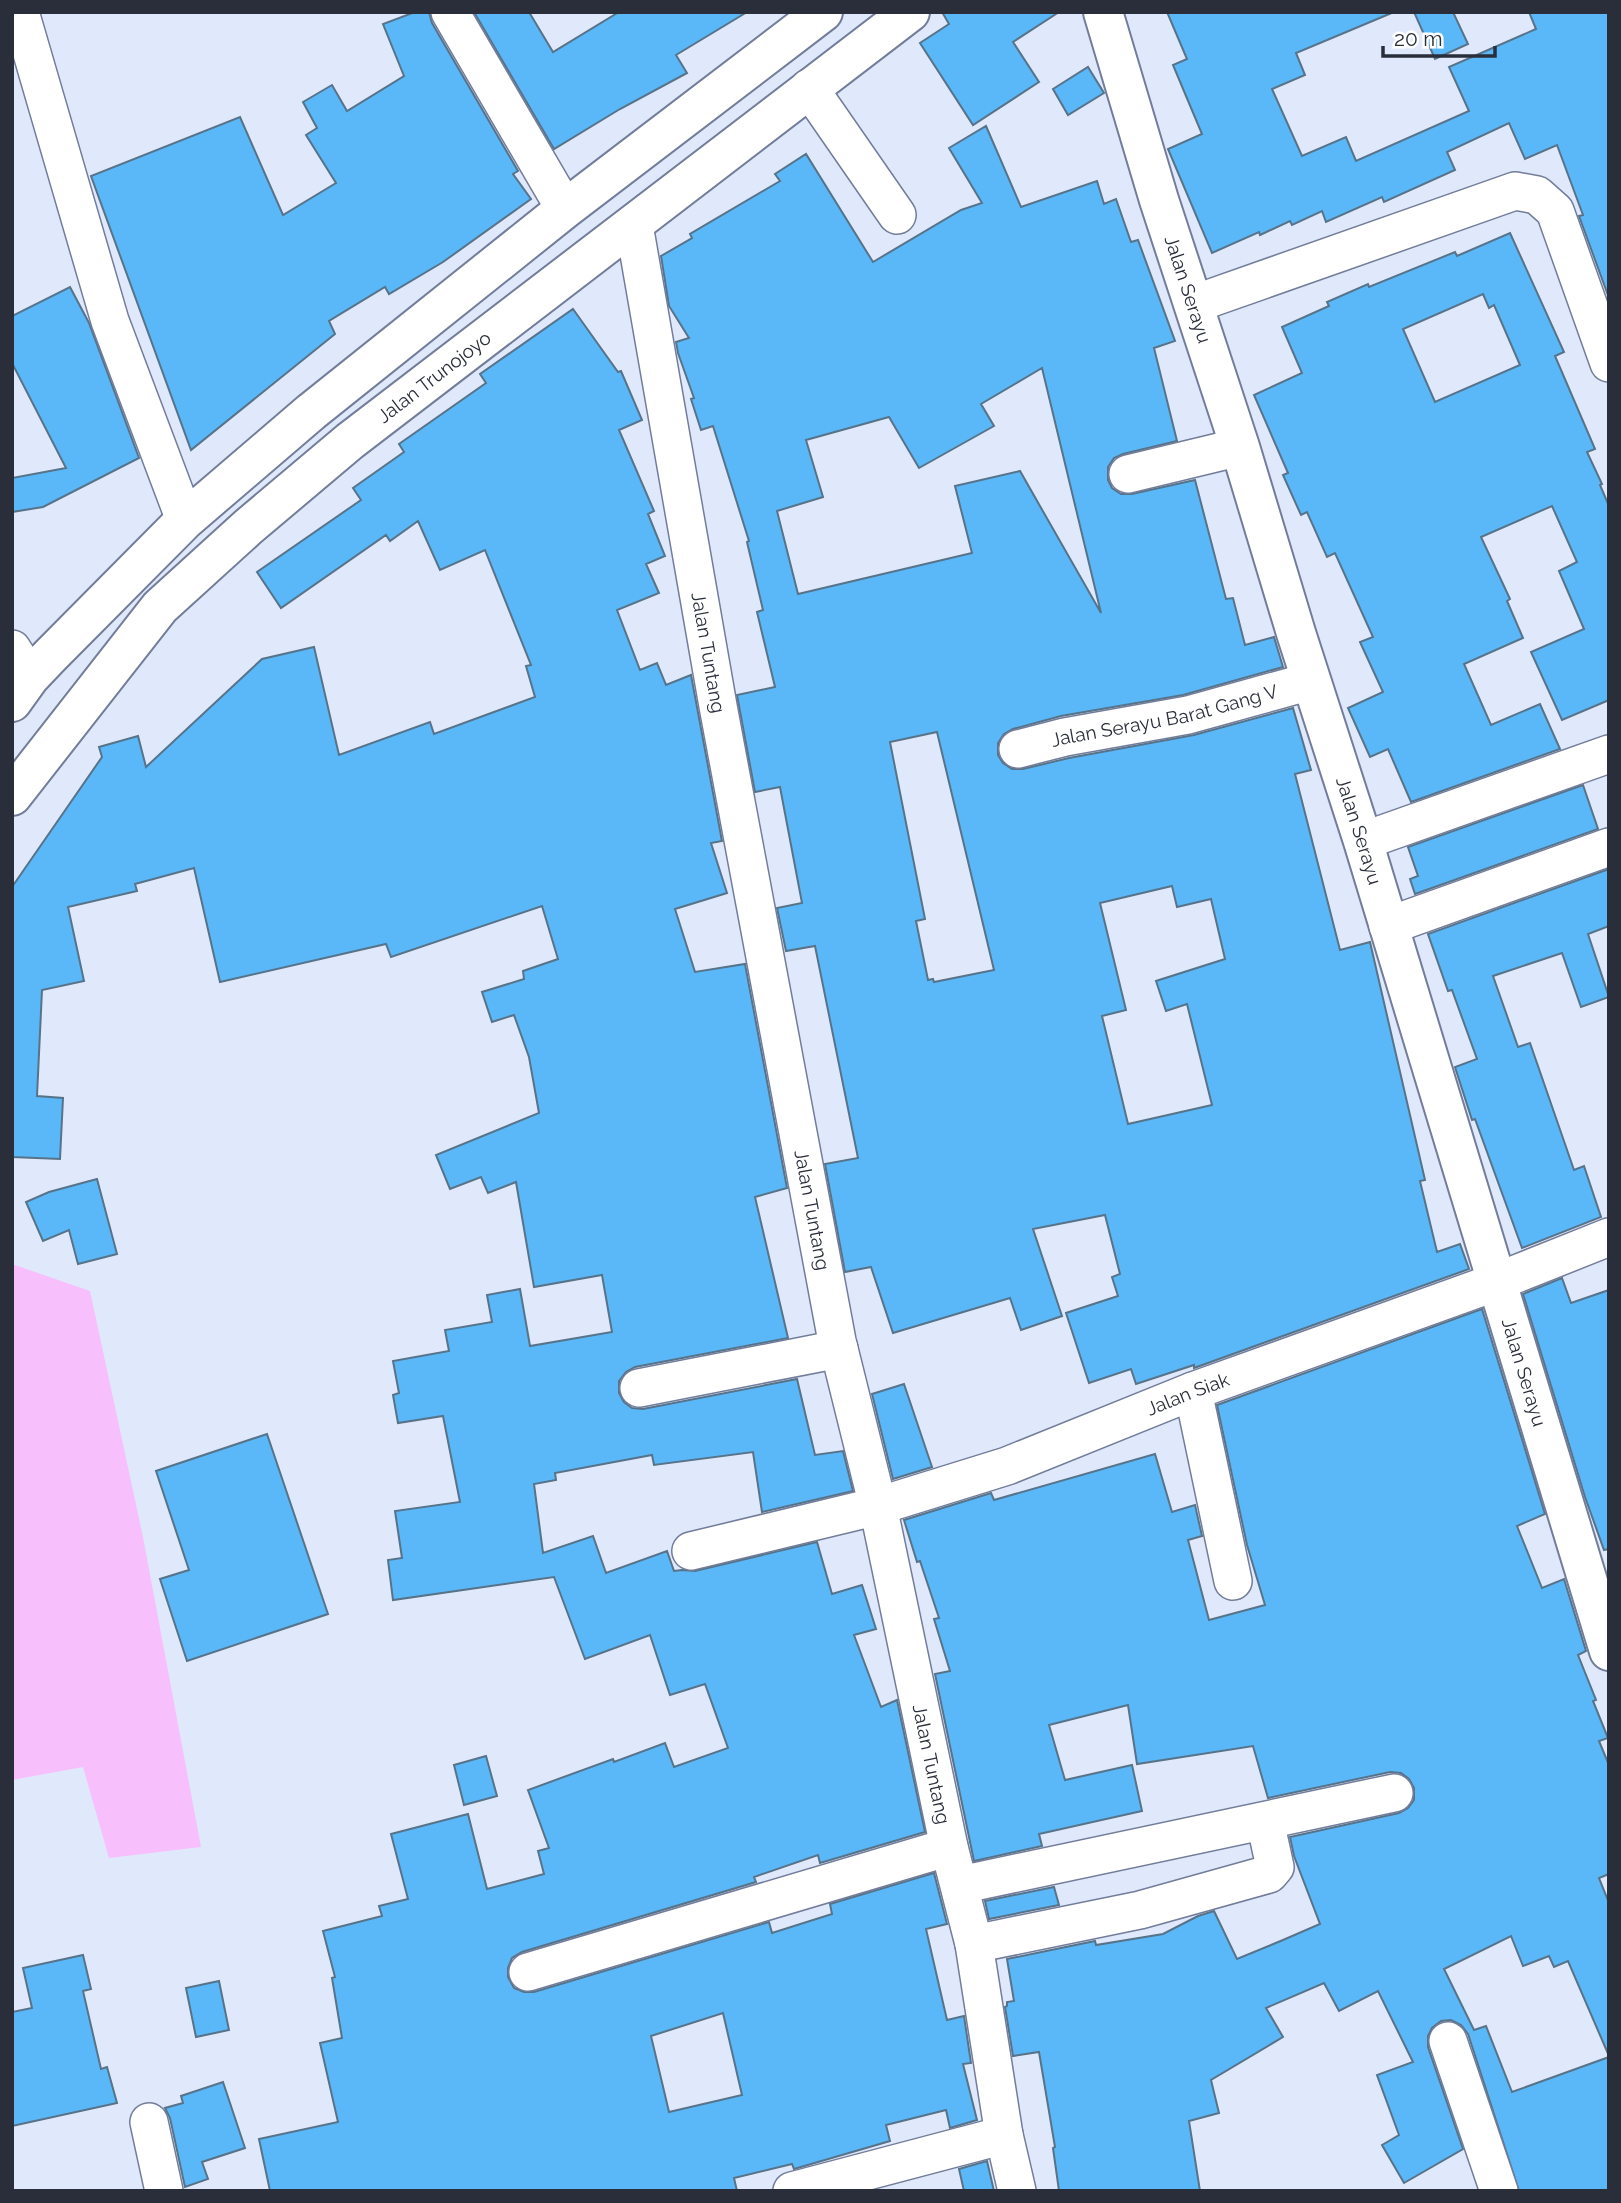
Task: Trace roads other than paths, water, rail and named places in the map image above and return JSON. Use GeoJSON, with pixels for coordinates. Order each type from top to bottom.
{"type":"FeatureCollection","features":[{"type":"Feature","properties":{"kind":"main road"},"geometry":{"type":"LineString","coordinates":[[18,676],[185,520],[311,412],[565,209],[824,12]]}},
{"type":"Feature","properties":{"kind":"main road"},"geometry":{"type":"LineString","coordinates":[[829,12],[858,52]]}},
{"type":"Feature","properties":{"kind":"main road","name":"Jalan Trunojoyo"},"geometry":{"type":"LineString","coordinates":[[12,796],[160,607],[248,527],[350,441],[910,12]]}},
{"type":"Feature","properties":{"kind":"main road","name":"Jalan Serayu"},"geometry":{"type":"LineString","coordinates":[[1103,12],[1158,200],[1240,447],[1363,841],[1609,1651]]}},
{"type":"Feature","properties":{"kind":"street"},"geometry":{"type":"LineString","coordinates":[[20,12],[110,321],[185,520]]}},
{"type":"Feature","properties":{"kind":"street"},"geometry":{"type":"LineString","coordinates":[[450,12],[565,209]]}},
{"type":"Feature","properties":{"kind":"street"},"geometry":{"type":"LineString","coordinates":[[809,88],[897,215]]}},
{"type":"Feature","properties":{"kind":"street"},"geometry":{"type":"LineString","coordinates":[[1194,304],[1515,191],[1537,195],[1555,211],[1609,363]]}},
{"type":"Feature","properties":{"kind":"street","name":"Jalan Tuntang"},"geometry":{"type":"LineString","coordinates":[[634,225],[723,733],[839,1349],[878,1506],[949,1847],[974,1944],[1004,2135],[1017,2191]]}},
{"type":"Feature","properties":{"kind":"street"},"geometry":{"type":"LineString","coordinates":[[1128,474],[1240,447]]}},
{"type":"Feature","properties":{"kind":"street","name":"Jalan Serayu Barat Gang V"},"geometry":{"type":"LineString","coordinates":[[1017,749],[1065,737],[1188,715],[1311,681]]}},
{"type":"Feature","properties":{"kind":"street"},"geometry":{"type":"LineString","coordinates":[[1363,841],[1609,754]]}},
{"type":"Feature","properties":{"kind":"street"},"geometry":{"type":"LineString","coordinates":[[1388,926],[1609,847]]}},
{"type":"Feature","properties":{"kind":"street","name":"Jalan Siak"},"geometry":{"type":"LineString","coordinates":[[691,1551],[878,1506],[1007,1466],[1193,1391],[1496,1282],[1609,1237]]}},
{"type":"Feature","properties":{"kind":"street"},"geometry":{"type":"LineString","coordinates":[[639,1388],[839,1349]]}},
{"type":"Feature","properties":{"kind":"street"},"geometry":{"type":"LineString","coordinates":[[1193,1391],[1233,1581]]}},
{"type":"Feature","properties":{"kind":"street"},"geometry":{"type":"LineString","coordinates":[[960,1885],[1394,1793]]}},
{"type":"Feature","properties":{"kind":"street"},"geometry":{"type":"LineString","coordinates":[[974,1944],[1140,1910],[1269,1874],[1275,1867],[1265,1821]]}},
{"type":"Feature","properties":{"kind":"street"},"geometry":{"type":"LineString","coordinates":[[527,1972],[949,1847]]}},
{"type":"Feature","properties":{"kind":"street"},"geometry":{"type":"LineString","coordinates":[[1448,2040],[1499,2191]]}},
{"type":"Feature","properties":{"kind":"street"},"geometry":{"type":"LineString","coordinates":[[149,2122],[164,2191]]}},
{"type":"Feature","properties":{"kind":"street"},"geometry":{"type":"LineString","coordinates":[[792,2191],[1004,2135]]}}]}
